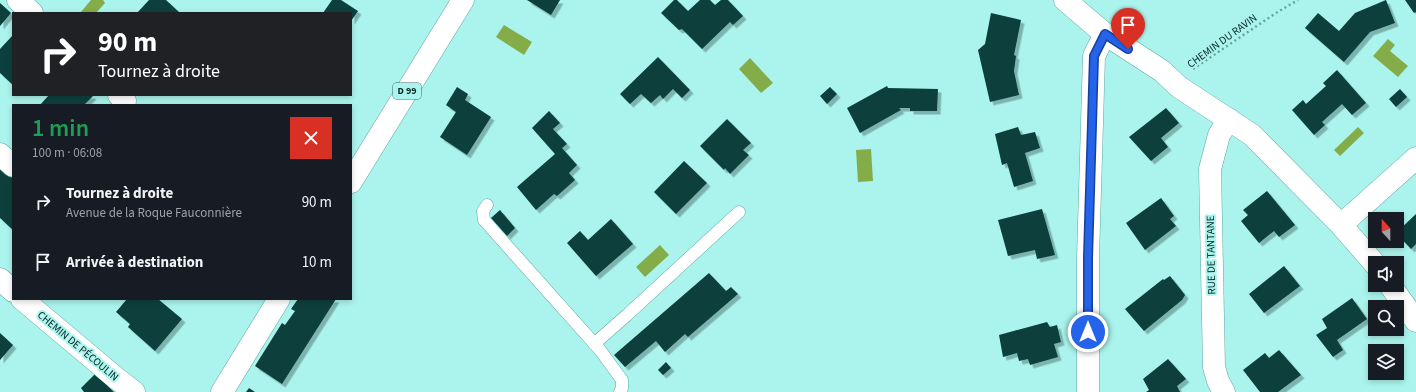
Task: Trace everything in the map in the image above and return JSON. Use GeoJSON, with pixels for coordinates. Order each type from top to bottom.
{"type":"FeatureCollection","features":[{"type":"Feature","properties":{"kind":"street"},"geometry":{"type":"LineString","coordinates":[[18,0],[31,12]]}},
{"type":"Feature","properties":{"kind":"street","name":"D 99"},"geometry":{"type":"LineString","coordinates":[[352,180],[463,0]]}},
{"type":"Feature","properties":{"kind":"street"},"geometry":{"type":"LineString","coordinates":[[1065,0],[1105,34],[1162,71],[1179,87],[1229,119],[1258,140],[1341,225],[1368,256]]}},
{"type":"Feature","properties":{"kind":"street"},"geometry":{"type":"LineString","coordinates":[[1088,392],[1088,258],[1094,56],[1105,34]]}},
{"type":"Feature","properties":{"kind":"street","name":"RUE DE TANTANE"},"geometry":{"type":"LineString","coordinates":[[1224,392],[1218,381],[1214,367],[1210,169],[1219,135],[1229,119]]}},
{"type":"Feature","properties":{"kind":"street"},"geometry":{"type":"LineString","coordinates":[[0,154],[12,165]]}},
{"type":"Feature","properties":{"kind":"street"},"geometry":{"type":"LineString","coordinates":[[1341,225],[1416,158]]}},
{"type":"Feature","properties":{"kind":"street"},"geometry":{"type":"LineString","coordinates":[[0,280],[12,290]]}},
{"type":"Feature","properties":{"kind":"street"},"geometry":{"type":"LineString","coordinates":[[1395,292],[1416,321]]}},
{"type":"Feature","properties":{"kind":"street","name":"CHEMIN DE PÉCOULIN"},"geometry":{"type":"LineString","coordinates":[[23,300],[134,392]]}},
{"type":"Feature","properties":{"kind":"street"},"geometry":{"type":"LineString","coordinates":[[222,392],[278,300]]}},
{"type":"Feature","properties":{"kind":"lane"},"geometry":{"type":"LineString","coordinates":[[487,205],[483,211],[484,220],[594,344],[622,380],[622,388],[620,392]]}},
{"type":"Feature","properties":{"kind":"lane"},"geometry":{"type":"LineString","coordinates":[[594,344],[627,316],[739,212]]}},
{"type":"Feature","properties":{"kind":"path","name":"CHEMIN DU RAVIN"},"geometry":{"type":"LineString","coordinates":[[1179,87],[1192,70],[1276,13],[1298,0]]}},
{"type":"Feature","properties":{"kind":"shaded area"},"geometry":{"type":"Polygon","coordinates":[[[91,0],[103,0],[105,3],[97,12],[81,12],[91,0]]]}},
{"type":"Feature","properties":{"kind":"shaded area"},"geometry":{"type":"Polygon","coordinates":[[[504,25],[532,42],[524,55],[496,37],[504,25]]]}},
{"type":"Feature","properties":{"kind":"shaded area"},"geometry":{"type":"Polygon","coordinates":[[[1388,39],[1395,45],[1390,51],[1408,66],[1398,77],[1373,56],[1388,39]]]}},
{"type":"Feature","properties":{"kind":"shaded area"},"geometry":{"type":"Polygon","coordinates":[[[750,58],[773,83],[761,93],[739,69],[750,58]]]}},
{"type":"Feature","properties":{"kind":"shaded area"},"geometry":{"type":"Polygon","coordinates":[[[1358,127],[1364,133],[1340,156],[1334,150],[1358,127]]]}},
{"type":"Feature","properties":{"kind":"shaded area"},"geometry":{"type":"Polygon","coordinates":[[[871,149],[873,181],[858,182],[856,150],[871,149]]]}},
{"type":"Feature","properties":{"kind":"shaded area"},"geometry":{"type":"Polygon","coordinates":[[[660,245],[669,255],[645,277],[636,267],[660,245]]]}},
{"type":"Feature","properties":{"kind":"building"},"geometry":{"type":"Polygon","coordinates":[[[149,0],[166,0],[179,12],[138,12],[149,0]]]}},
{"type":"Feature","properties":{"kind":"building"},"geometry":{"type":"Polygon","coordinates":[[[332,0],[341,0],[358,11],[352,20],[352,12],[324,12],[332,0]]]}},
{"type":"Feature","properties":{"kind":"building"},"geometry":{"type":"Polygon","coordinates":[[[527,0],[560,0],[551,15],[527,0]]]}},
{"type":"Feature","properties":{"kind":"building"},"geometry":{"type":"Polygon","coordinates":[[[674,0],[677,0],[688,11],[700,0],[710,0],[715,5],[721,0],[728,0],[743,16],[733,25],[730,22],[702,49],[682,29],[679,30],[661,13],[674,0]]]}},
{"type":"Feature","properties":{"kind":"building"},"geometry":{"type":"Polygon","coordinates":[[[1386,0],[1395,23],[1370,32],[1344,62],[1305,28],[1318,13],[1339,31],[1355,13],[1386,0]]]}},
{"type":"Feature","properties":{"kind":"building"},"geometry":{"type":"Polygon","coordinates":[[[1405,0],[1416,0],[1416,12],[1414,13],[1405,0]]]}},
{"type":"Feature","properties":{"kind":"building"},"geometry":{"type":"Polygon","coordinates":[[[0,3],[11,13],[0,26],[0,3]]]}},
{"type":"Feature","properties":{"kind":"building"},"geometry":{"type":"Polygon","coordinates":[[[991,13],[1021,20],[1014,55],[1016,56],[1014,71],[1019,95],[990,102],[978,50],[985,44],[991,13]]]}},
{"type":"Feature","properties":{"kind":"building"},"geometry":{"type":"Polygon","coordinates":[[[12,36],[12,84],[0,73],[0,49],[12,36]]]}},
{"type":"Feature","properties":{"kind":"building"},"geometry":{"type":"Polygon","coordinates":[[[658,57],[690,90],[682,98],[673,89],[663,99],[660,95],[651,103],[641,94],[630,104],[620,94],[658,57]]]}},
{"type":"Feature","properties":{"kind":"building"},"geometry":{"type":"Polygon","coordinates":[[[1337,70],[1366,103],[1352,115],[1342,104],[1322,122],[1325,125],[1314,135],[1292,110],[1303,100],[1306,104],[1326,86],[1323,83],[1337,70]]]}},
{"type":"Feature","properties":{"kind":"building"},"geometry":{"type":"Polygon","coordinates":[[[887,86],[888,88],[938,89],[937,111],[910,111],[910,108],[899,108],[901,110],[860,133],[847,108],[887,86]]]}},
{"type":"Feature","properties":{"kind":"building"},"geometry":{"type":"Polygon","coordinates":[[[457,87],[468,94],[465,100],[491,117],[467,155],[440,137],[456,112],[446,105],[457,87]]]}},
{"type":"Feature","properties":{"kind":"building"},"geometry":{"type":"Polygon","coordinates":[[[830,87],[837,94],[827,104],[820,96],[830,87]]]}},
{"type":"Feature","properties":{"kind":"building"},"geometry":{"type":"Polygon","coordinates":[[[1400,89],[1407,97],[1396,107],[1389,99],[1400,89]]]}},
{"type":"Feature","properties":{"kind":"building"},"geometry":{"type":"Polygon","coordinates":[[[48,96],[93,96],[85,104],[41,104],[48,96]]]}},
{"type":"Feature","properties":{"kind":"building"},"geometry":{"type":"Polygon","coordinates":[[[1166,108],[1179,123],[1161,138],[1168,147],[1151,161],[1129,137],[1166,108]]]}},
{"type":"Feature","properties":{"kind":"building"},"geometry":{"type":"Polygon","coordinates":[[[549,111],[560,123],[553,129],[567,144],[562,148],[577,165],[569,173],[575,180],[557,196],[554,194],[536,210],[517,187],[555,154],[532,128],[549,111]]]}},
{"type":"Feature","properties":{"kind":"building"},"geometry":{"type":"Polygon","coordinates":[[[727,119],[751,143],[743,150],[749,155],[730,174],[700,146],[727,119]]]}},
{"type":"Feature","properties":{"kind":"building"},"geometry":{"type":"Polygon","coordinates":[[[1018,127],[1021,135],[1035,132],[1040,148],[1025,153],[1033,181],[1014,187],[1007,163],[1002,165],[995,134],[1018,127]]]}},
{"type":"Feature","properties":{"kind":"building"},"geometry":{"type":"Polygon","coordinates":[[[684,161],[707,183],[676,214],[654,192],[684,161]]]}},
{"type":"Feature","properties":{"kind":"building"},"geometry":{"type":"Polygon","coordinates":[[[0,163],[12,178],[12,229],[0,218],[0,163]]]}},
{"type":"Feature","properties":{"kind":"building"},"geometry":{"type":"Polygon","coordinates":[[[1267,191],[1295,225],[1279,237],[1274,231],[1259,243],[1241,221],[1248,215],[1243,210],[1267,191]]]}},
{"type":"Feature","properties":{"kind":"building"},"geometry":{"type":"Polygon","coordinates":[[[1161,198],[1174,216],[1170,219],[1176,226],[1145,250],[1126,223],[1161,198]]]}},
{"type":"Feature","properties":{"kind":"building"},"geometry":{"type":"Polygon","coordinates":[[[1042,209],[1055,255],[1037,259],[1035,250],[1008,256],[998,220],[1042,209]]]}},
{"type":"Feature","properties":{"kind":"building"},"geometry":{"type":"Polygon","coordinates":[[[500,210],[515,228],[507,236],[491,218],[500,210]]]}},
{"type":"Feature","properties":{"kind":"building"},"geometry":{"type":"Polygon","coordinates":[[[1416,214],[1416,244],[1411,249],[1404,242],[1404,225],[1416,214]]]}},
{"type":"Feature","properties":{"kind":"building"},"geometry":{"type":"Polygon","coordinates":[[[611,219],[633,244],[596,276],[567,243],[580,231],[588,240],[611,219]]]}},
{"type":"Feature","properties":{"kind":"building"},"geometry":{"type":"Polygon","coordinates":[[[1284,266],[1300,286],[1264,313],[1249,294],[1284,266]]]}},
{"type":"Feature","properties":{"kind":"building"},"geometry":{"type":"Polygon","coordinates":[[[709,273],[726,291],[731,287],[738,294],[688,337],[685,334],[665,352],[656,341],[625,367],[614,355],[709,273]]]}},
{"type":"Feature","properties":{"kind":"building"},"geometry":{"type":"Polygon","coordinates":[[[1170,276],[1185,295],[1182,300],[1144,331],[1125,309],[1163,279],[1164,280],[1170,276]]]}},
{"type":"Feature","properties":{"kind":"building"},"geometry":{"type":"Polygon","coordinates":[[[1352,298],[1367,319],[1337,340],[1343,350],[1333,357],[1316,335],[1327,328],[1322,319],[1352,298]]]}},
{"type":"Feature","properties":{"kind":"building"},"geometry":{"type":"Polygon","coordinates":[[[126,300],[159,300],[182,319],[155,351],[128,327],[130,324],[116,312],[126,300]]]}},
{"type":"Feature","properties":{"kind":"building"},"geometry":{"type":"Polygon","coordinates":[[[297,300],[335,300],[282,384],[255,366],[282,323],[285,325],[295,311],[291,309],[297,300]]]}},
{"type":"Feature","properties":{"kind":"building"},"geometry":{"type":"Polygon","coordinates":[[[1047,322],[1050,327],[1057,325],[1061,342],[1054,344],[1058,357],[1030,365],[1028,359],[1019,361],[1017,353],[1003,357],[999,335],[1047,322]]]}},
{"type":"Feature","properties":{"kind":"building"},"geometry":{"type":"Polygon","coordinates":[[[0,333],[13,345],[0,360],[0,333]]]}},
{"type":"Feature","properties":{"kind":"building"},"geometry":{"type":"Polygon","coordinates":[[[1279,350],[1301,375],[1278,392],[1260,392],[1243,370],[1265,353],[1269,358],[1279,350]]]}},
{"type":"Feature","properties":{"kind":"building"},"geometry":{"type":"Polygon","coordinates":[[[1168,359],[1186,379],[1177,386],[1180,392],[1146,392],[1149,390],[1143,379],[1168,359]]]}},
{"type":"Feature","properties":{"kind":"building"},"geometry":{"type":"Polygon","coordinates":[[[666,362],[671,368],[663,375],[658,370],[666,362]]]}},
{"type":"Feature","properties":{"kind":"building"},"geometry":{"type":"Polygon","coordinates":[[[95,374],[114,392],[84,392],[81,388],[95,374]]]}},
{"type":"Feature","properties":{"kind":"building"},"geometry":{"type":"Polygon","coordinates":[[[249,388],[255,392],[246,392],[249,388]]]}},
{"type":"Feature","properties":{"kind":"route"},"geometry":{"type":"LineString","coordinates":[[1088,332],[1088,258],[1094,56],[1105,34],[1128,49]]}}]}
